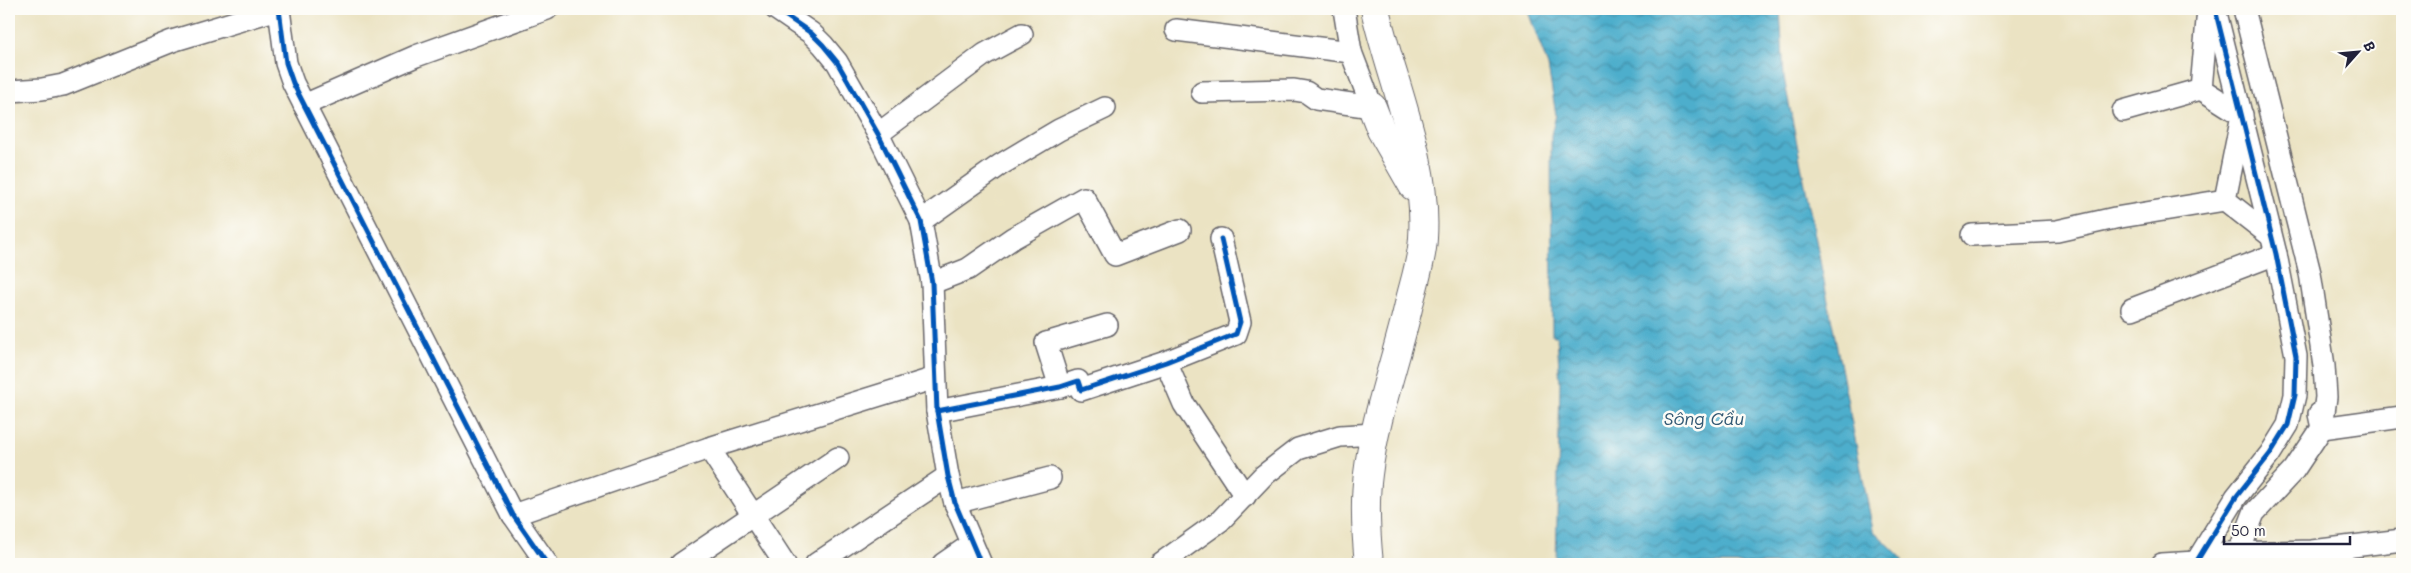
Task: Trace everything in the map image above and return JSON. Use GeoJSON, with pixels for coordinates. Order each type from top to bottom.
{"type":"FeatureCollection","features":[{"type":"Feature","properties":{"kind":"main road"},"geometry":{"type":"LineString","coordinates":[[1369,564],[1366,498],[1375,434],[1404,327],[1423,239],[1423,205],[1418,164],[1376,9]]}},
{"type":"Feature","properties":{"kind":"main road"},"geometry":{"type":"LineString","coordinates":[[1372,107],[1382,130],[1423,205]]}},
{"type":"Feature","properties":{"kind":"street"},"geometry":{"type":"LineString","coordinates":[[9,91],[63,85],[172,41],[279,9],[286,63],[304,104],[513,515],[547,564]]}},
{"type":"Feature","properties":{"kind":"street"},"geometry":{"type":"LineString","coordinates":[[304,104],[416,56],[547,9]]}},
{"type":"Feature","properties":{"kind":"street"},"geometry":{"type":"LineString","coordinates":[[778,9],[824,45],[836,62],[878,134],[921,220],[932,283],[937,411],[948,476],[955,503],[981,564]]}},
{"type":"Feature","properties":{"kind":"street"},"geometry":{"type":"LineString","coordinates":[[1202,92],[1294,90],[1306,92],[1316,100],[1372,107],[1351,52],[1344,9]]}},
{"type":"Feature","properties":{"kind":"street"},"geometry":{"type":"LineString","coordinates":[[2201,89],[2208,9]]}},
{"type":"Feature","properties":{"kind":"street"},"geometry":{"type":"LineString","coordinates":[[2214,9],[2274,245],[2296,356],[2322,428]]}},
{"type":"Feature","properties":{"kind":"street"},"geometry":{"type":"LineString","coordinates":[[2228,556],[2254,513],[2294,470],[2322,428],[2326,398],[2324,366],[2310,273],[2244,9]]}},
{"type":"Feature","properties":{"kind":"street"},"geometry":{"type":"LineString","coordinates":[[1176,30],[1351,52]]}},
{"type":"Feature","properties":{"kind":"street"},"geometry":{"type":"LineString","coordinates":[[878,134],[985,54],[1022,34]]}},
{"type":"Feature","properties":{"kind":"street"},"geometry":{"type":"LineString","coordinates":[[2123,112],[2201,89],[2242,115]]}},
{"type":"Feature","properties":{"kind":"street"},"geometry":{"type":"LineString","coordinates":[[921,220],[1000,165],[1059,130],[1105,108]]}},
{"type":"Feature","properties":{"kind":"street"},"geometry":{"type":"LineString","coordinates":[[2225,200],[2242,115]]}},
{"type":"Feature","properties":{"kind":"street"},"geometry":{"type":"LineString","coordinates":[[932,283],[968,269],[1013,238],[1084,198],[1115,255],[1180,230]]}},
{"type":"Feature","properties":{"kind":"street"},"geometry":{"type":"LineString","coordinates":[[1972,236],[2058,231],[2114,218],[2225,200]]}},
{"type":"Feature","properties":{"kind":"street"},"geometry":{"type":"LineString","coordinates":[[2225,200],[2274,245]]}},
{"type":"Feature","properties":{"kind":"street"},"geometry":{"type":"LineString","coordinates":[[937,411],[1060,387],[1078,381],[1081,390],[1166,362],[1236,334],[1240,322],[1221,239]]}},
{"type":"Feature","properties":{"kind":"street"},"geometry":{"type":"LineString","coordinates":[[2132,309],[2274,245]]}},
{"type":"Feature","properties":{"kind":"street"},"geometry":{"type":"LineString","coordinates":[[1060,387],[1046,343],[1107,325]]}},
{"type":"Feature","properties":{"kind":"street"},"geometry":{"type":"LineString","coordinates":[[2195,563],[2236,497],[2270,454],[2288,425],[2295,396],[2296,356]]}},
{"type":"Feature","properties":{"kind":"street"},"geometry":{"type":"LineString","coordinates":[[1166,362],[1184,404],[1245,496]]}},
{"type":"Feature","properties":{"kind":"street"},"geometry":{"type":"LineString","coordinates":[[513,515],[709,448],[935,378]]}},
{"type":"Feature","properties":{"kind":"street"},"geometry":{"type":"LineString","coordinates":[[2322,428],[2402,417]]}},
{"type":"Feature","properties":{"kind":"street"},"geometry":{"type":"LineString","coordinates":[[1160,564],[1212,528],[1263,476],[1298,449],[1340,436],[1375,434]]}},
{"type":"Feature","properties":{"kind":"street"},"geometry":{"type":"LineString","coordinates":[[709,448],[785,564]]}},
{"type":"Feature","properties":{"kind":"street"},"geometry":{"type":"LineString","coordinates":[[681,564],[838,458]]}},
{"type":"Feature","properties":{"kind":"street"},"geometry":{"type":"LineString","coordinates":[[816,564],[948,476]]}},
{"type":"Feature","properties":{"kind":"street"},"geometry":{"type":"LineString","coordinates":[[955,503],[1050,478]]}},
{"type":"Feature","properties":{"kind":"street"},"geometry":{"type":"LineString","coordinates":[[2162,564],[2195,563],[2228,556],[2316,558],[2402,540]]}},
{"type":"Feature","properties":{"kind":"street"},"geometry":{"type":"LineString","coordinates":[[943,564],[972,544]]}},
{"type":"Feature","properties":{"kind":"water","name":"Sông Cầu"},"geometry":{"type":"Polygon","coordinates":[[[1527,9],[1780,9],[1784,78],[1873,530],[1902,558],[1902,564],[1556,564],[1560,383],[1557,337],[1552,335],[1551,135],[1556,115],[1548,66],[1527,9]]]}},
{"type":"Feature","properties":{"kind":"cycle path"},"geometry":{"type":"LineString","coordinates":[[279,9],[286,63],[293,83],[513,515],[547,564]]}},
{"type":"Feature","properties":{"kind":"cycle path"},"geometry":{"type":"LineString","coordinates":[[776,9],[811,33],[837,62],[878,134],[921,221],[932,283],[937,411],[948,476],[955,503],[981,564]]}},
{"type":"Feature","properties":{"kind":"cycle path"},"geometry":{"type":"LineString","coordinates":[[2195,564],[2236,497],[2270,454],[2288,425],[2295,395],[2296,356],[2276,254],[2215,9]]}},
{"type":"Feature","properties":{"kind":"cycle path"},"geometry":{"type":"LineString","coordinates":[[937,411],[1060,387],[1078,381],[1081,390],[1166,362],[1236,334],[1240,322],[1221,239]]}}]}
